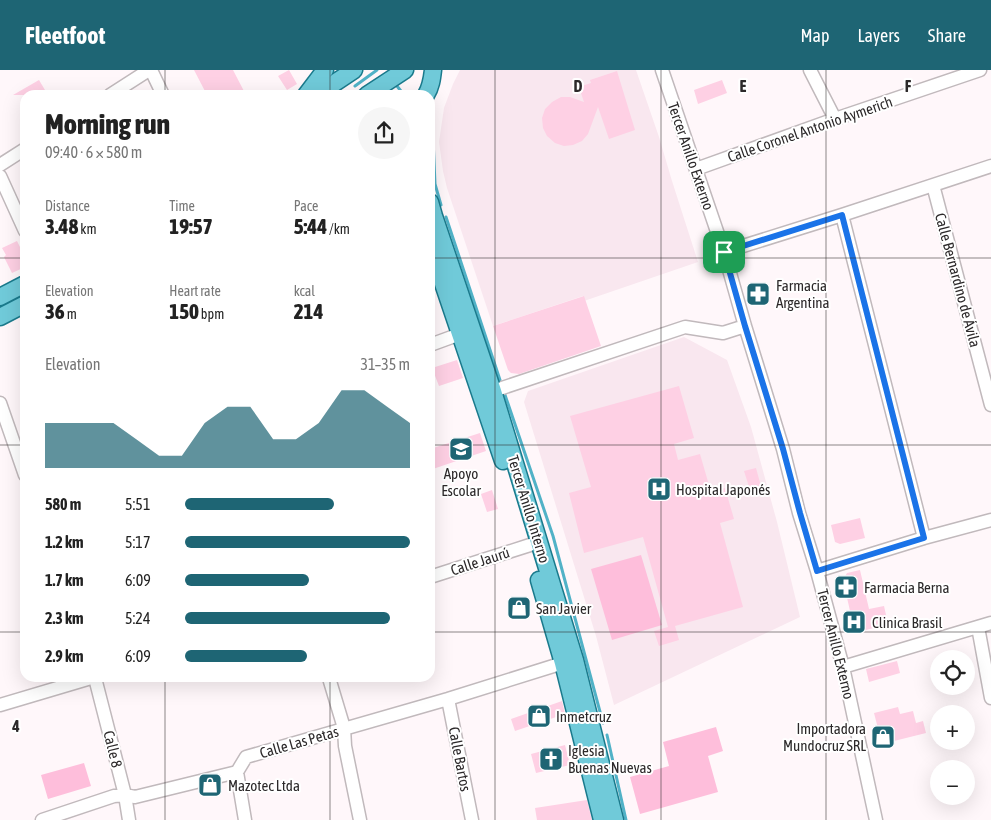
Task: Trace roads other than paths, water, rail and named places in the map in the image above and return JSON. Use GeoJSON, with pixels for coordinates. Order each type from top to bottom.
{"type":"FeatureCollection","features":[{"type":"Feature","properties":{"kind":"main road"},"geometry":{"type":"LineString","coordinates":[[315,90],[354,70]]}},
{"type":"Feature","properties":{"kind":"main road"},"geometry":{"type":"LineString","coordinates":[[375,90],[406,70]]}},
{"type":"Feature","properties":{"kind":"main road"},"geometry":{"type":"LineString","coordinates":[[429,90],[433,70]]}},
{"type":"Feature","properties":{"kind":"main road"},"geometry":{"type":"LineString","coordinates":[[430,90],[442,70]]}},
{"type":"Feature","properties":{"kind":"main road"},"geometry":{"type":"LineString","coordinates":[[324,90],[334,79]]}},
{"type":"Feature","properties":{"kind":"main road","name":"Tercer Anillo Interno"},"geometry":{"type":"LineString","coordinates":[[435,219],[493,390],[575,660],[605,775],[611,819]]}},
{"type":"Feature","properties":{"kind":"main road","name":"Tercer Anillo Interno"},"geometry":{"type":"LineString","coordinates":[[435,260],[499,448],[528,540],[584,750],[592,764],[604,812],[611,819]]}},
{"type":"Feature","properties":{"kind":"main road"},"geometry":{"type":"LineString","coordinates":[[442,282],[456,306],[481,381],[484,386],[493,390],[489,408],[520,501],[528,540]]}},
{"type":"Feature","properties":{"kind":"main road"},"geometry":{"type":"LineString","coordinates":[[0,297],[20,287]]}},
{"type":"Feature","properties":{"kind":"main road"},"geometry":{"type":"LineString","coordinates":[[0,317],[20,307]]}},
{"type":"Feature","properties":{"kind":"main road"},"geometry":{"type":"LineString","coordinates":[[529,510],[532,540],[565,650],[562,663],[570,672],[588,741],[605,775]]}},
{"type":"Feature","properties":{"kind":"street"},"geometry":{"type":"LineString","coordinates":[[118,90],[150,70],[160,90]]}},
{"type":"Feature","properties":{"kind":"street","name":"Tercer Anillo Externo"},"geometry":{"type":"LineString","coordinates":[[662,70],[724,252],[783,449],[843,667],[876,820]]}},
{"type":"Feature","properties":{"kind":"street"},"geometry":{"type":"LineString","coordinates":[[810,70],[835,119]]}},
{"type":"Feature","properties":{"kind":"street","name":"Calle Coronel Antonio Aymerich"},"geometry":{"type":"LineString","coordinates":[[696,169],[974,71]]}},
{"type":"Feature","properties":{"kind":"street"},"geometry":{"type":"LineString","coordinates":[[0,165],[20,152]]}},
{"type":"Feature","properties":{"kind":"street"},"geometry":{"type":"LineString","coordinates":[[724,252],[991,166]]}},
{"type":"Feature","properties":{"kind":"street"},"geometry":{"type":"LineString","coordinates":[[0,176],[20,220]]}},
{"type":"Feature","properties":{"kind":"street","name":"Calle Bernardino de Ávila"},"geometry":{"type":"LineString","coordinates":[[933,184],[991,405]]}},
{"type":"Feature","properties":{"kind":"street"},"geometry":{"type":"LineString","coordinates":[[842,215],[924,538]]}},
{"type":"Feature","properties":{"kind":"street"},"geometry":{"type":"LineString","coordinates":[[493,390],[685,327],[723,333],[745,326]]}},
{"type":"Feature","properties":{"kind":"street"},"geometry":{"type":"LineString","coordinates":[[435,343],[460,334]]}},
{"type":"Feature","properties":{"kind":"street"},"geometry":{"type":"LineString","coordinates":[[0,404],[20,461]]}},
{"type":"Feature","properties":{"kind":"street"},"geometry":{"type":"LineString","coordinates":[[817,571],[924,538],[991,520]]}},
{"type":"Feature","properties":{"kind":"street","name":"Calle Jaurú"},"geometry":{"type":"LineString","coordinates":[[435,575],[528,540]]}},
{"type":"Feature","properties":{"kind":"street"},"geometry":{"type":"LineString","coordinates":[[843,667],[991,623]]}},
{"type":"Feature","properties":{"kind":"street"},"geometry":{"type":"LineString","coordinates":[[978,627],[991,698]]}},
{"type":"Feature","properties":{"kind":"street","name":"Calle Las Petas"},"geometry":{"type":"LineString","coordinates":[[237,772],[246,757],[448,699],[562,663]]}},
{"type":"Feature","properties":{"kind":"street"},"geometry":{"type":"LineString","coordinates":[[0,705],[78,682]]}},
{"type":"Feature","properties":{"kind":"street","name":"Calle 8"},"geometry":{"type":"LineString","coordinates":[[96,682],[125,795],[129,820]]}},
{"type":"Feature","properties":{"kind":"street"},"geometry":{"type":"LineString","coordinates":[[330,682],[344,728],[345,746],[360,820]]}},
{"type":"Feature","properties":{"kind":"street","name":"Calle Bartos"},"geometry":{"type":"LineString","coordinates":[[448,699],[472,820]]}},
{"type":"Feature","properties":{"kind":"street"},"geometry":{"type":"LineString","coordinates":[[42,820],[114,796],[125,795],[135,797],[237,772],[245,820]]}},
{"type":"Feature","properties":{"kind":"waterway"},"geometry":{"type":"LineString","coordinates":[[355,86],[377,70]]}},
{"type":"Feature","properties":{"kind":"waterway"},"geometry":{"type":"LineString","coordinates":[[397,86],[400,90]]}},
{"type":"Feature","properties":{"kind":"waterway"},"geometry":{"type":"LineString","coordinates":[[435,184],[441,205]]}},
{"type":"Feature","properties":{"kind":"waterway"},"geometry":{"type":"LineString","coordinates":[[446,217],[500,380]]}},
{"type":"Feature","properties":{"kind":"waterway"},"geometry":{"type":"LineString","coordinates":[[504,392],[553,536],[603,723]]}},
{"type":"Feature","properties":{"kind":"waterway"},"geometry":{"type":"LineString","coordinates":[[607,735],[626,820]]}},
{"type":"Feature","properties":{"kind":"place","name":"Farmacia Argentina"},"geometry":{"type":"Point","coordinates":[758,294]}},
{"type":"Feature","properties":{"kind":"place","name":"Apoyo Escolar"},"geometry":{"type":"Point","coordinates":[461,449]}},
{"type":"Feature","properties":{"kind":"place","name":"Hospital Japonés"},"geometry":{"type":"Point","coordinates":[659,489]}},
{"type":"Feature","properties":{"kind":"place","name":"Farmacia Berna"},"geometry":{"type":"Point","coordinates":[846,587]}},
{"type":"Feature","properties":{"kind":"place","name":"San Javier"},"geometry":{"type":"Point","coordinates":[519,608]}},
{"type":"Feature","properties":{"kind":"place","name":"Clinica Brasil"},"geometry":{"type":"Point","coordinates":[854,622]}},
{"type":"Feature","properties":{"kind":"place","name":"Inmetcruz"},"geometry":{"type":"Point","coordinates":[539,716]}},
{"type":"Feature","properties":{"kind":"place","name":"Importadora Mundocruz SRL"},"geometry":{"type":"Point","coordinates":[883,737]}},
{"type":"Feature","properties":{"kind":"place","name":"Iglesia Buenas Nuevas"},"geometry":{"type":"Point","coordinates":[551,759]}},
{"type":"Feature","properties":{"kind":"place","name":"Mazotec Ltda"},"geometry":{"type":"Point","coordinates":[210,785]}}]}
